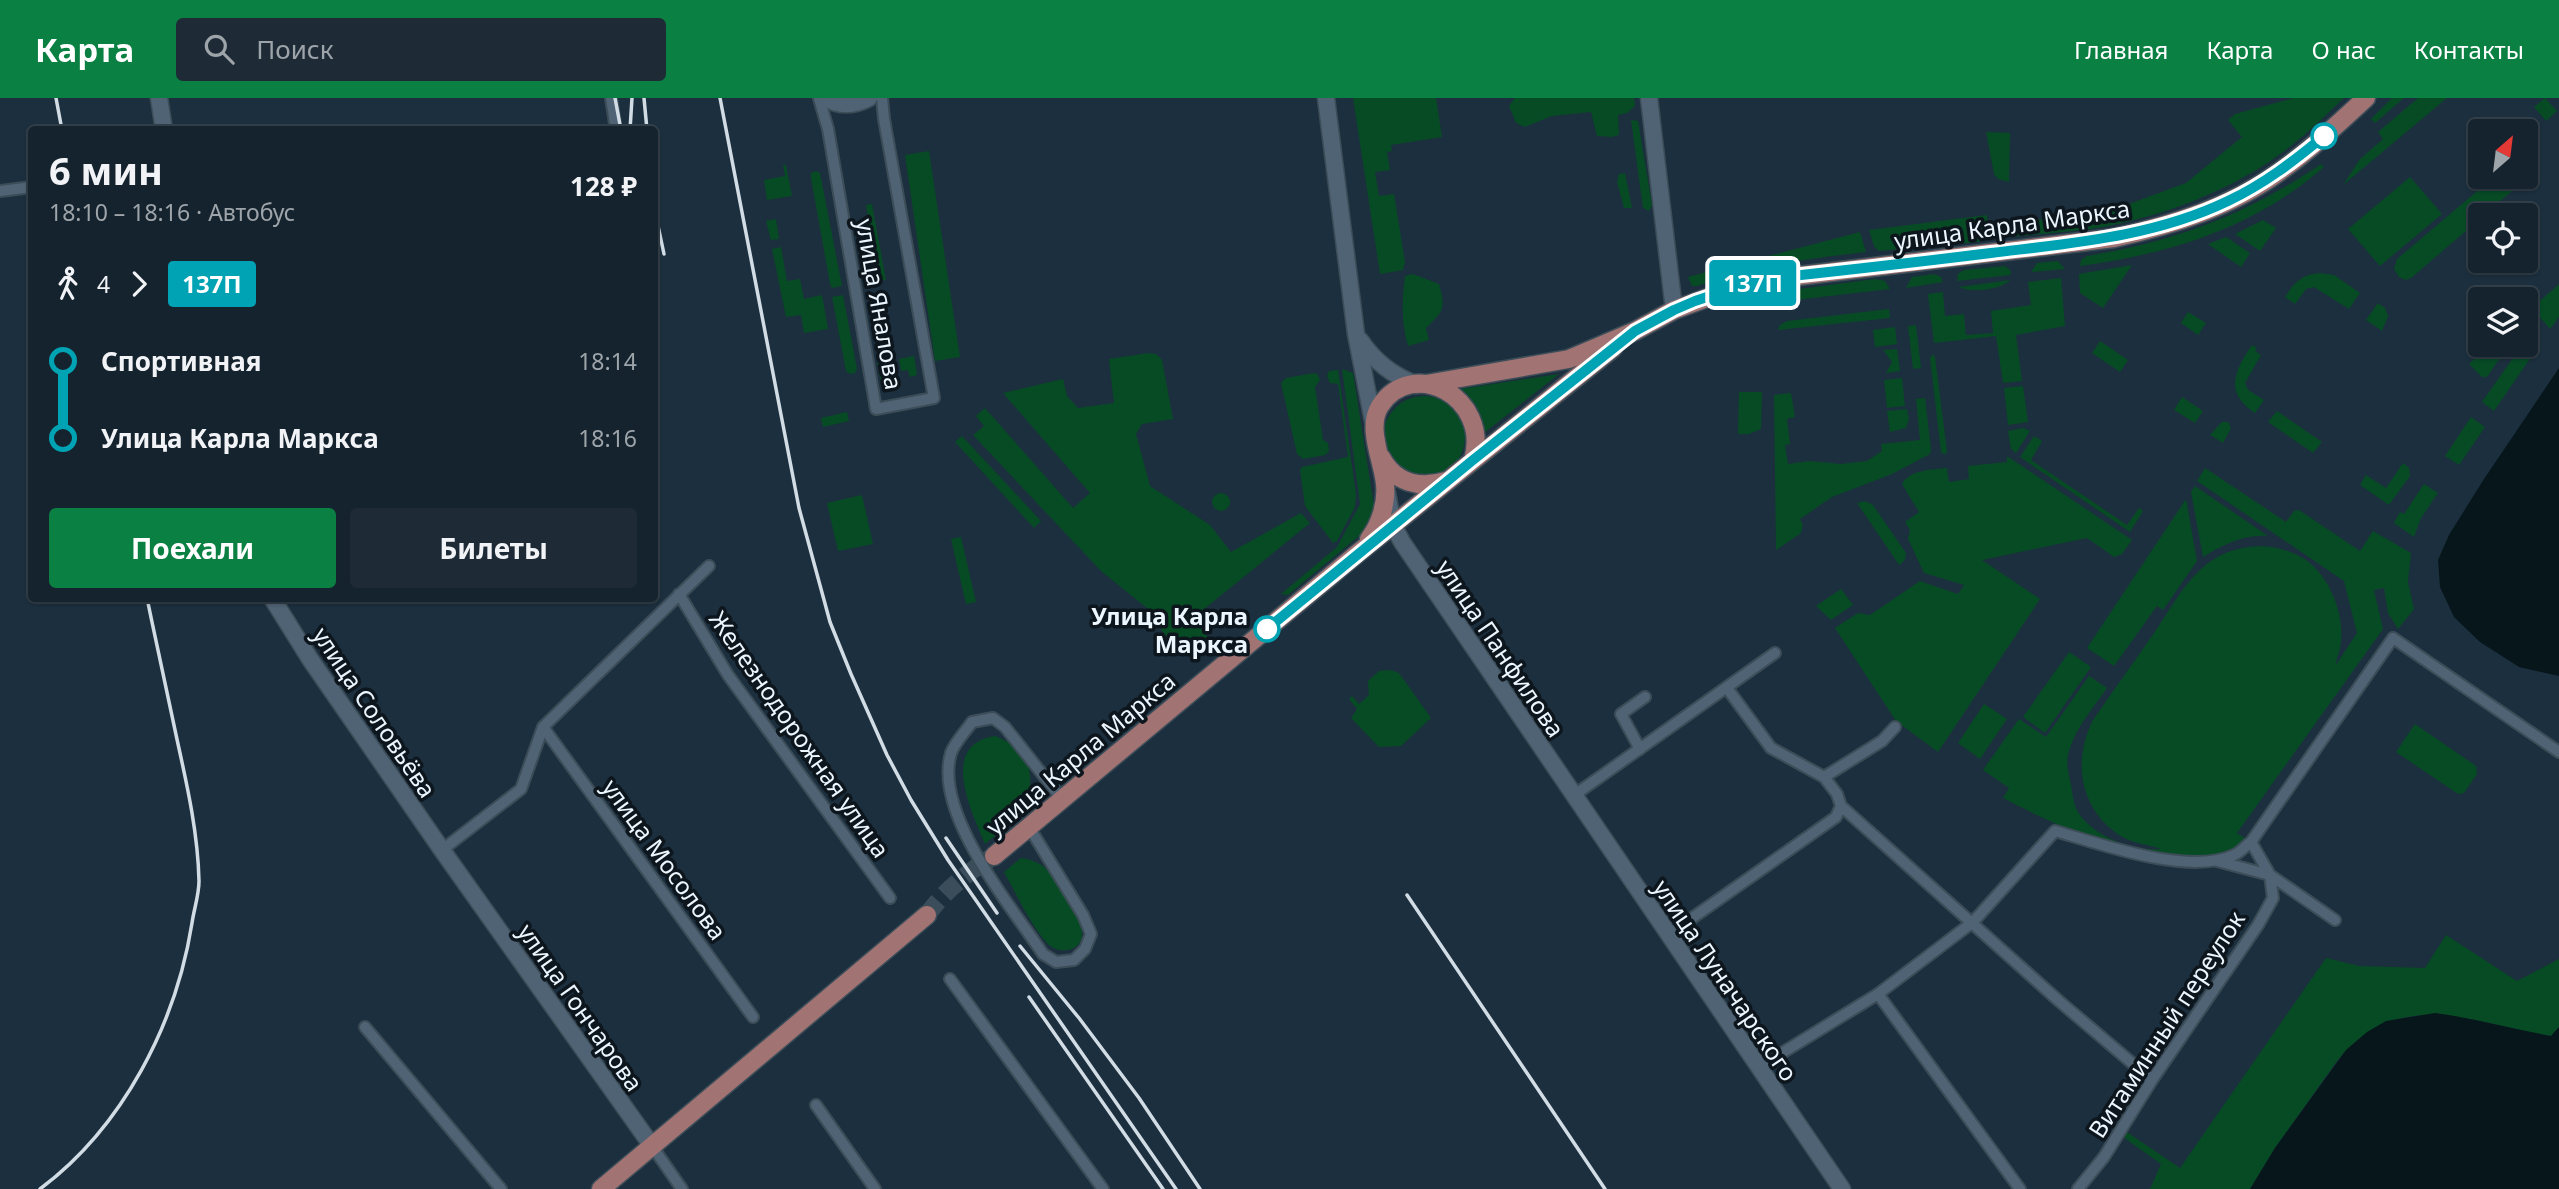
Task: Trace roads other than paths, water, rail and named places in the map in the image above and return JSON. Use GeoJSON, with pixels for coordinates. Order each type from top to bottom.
{"type":"FeatureCollection","features":[{"type":"Feature","properties":{"kind":"main road"},"geometry":{"type":"LineString","coordinates":[[159,98],[163,126]]}},
{"type":"Feature","properties":{"kind":"main road"},"geometry":{"type":"LineString","coordinates":[[825,98],[841,105],[851,105],[869,98]]}},
{"type":"Feature","properties":{"kind":"main road"},"geometry":{"type":"LineString","coordinates":[[1326,98],[1356,334],[1386,486]]}},
{"type":"Feature","properties":{"kind":"main road"},"geometry":{"type":"LineString","coordinates":[[1648,98],[1674,310]]}},
{"type":"Feature","properties":{"kind":"main road","name":"улица Карла Маркса"},"geometry":{"type":"LineString","coordinates":[[1422,385],[1569,359],[1635,331],[1674,310],[1737,287],[1774,278],[2022,250],[2114,238],[2153,229],[2226,203],[2252,189],[2279,172],[2366,98]]}},
{"type":"Feature","properties":{"kind":"main road","name":"улица Карла Маркса"},"geometry":{"type":"LineString","coordinates":[[1473,460],[1635,331]]}},
{"type":"Feature","properties":{"kind":"main road"},"geometry":{"type":"LineString","coordinates":[[1356,334],[1371,355],[1392,374],[1445,390],[1467,410],[1475,429],[1473,460],[1447,481],[1432,485],[1406,482],[1387,467],[1380,454]]}},
{"type":"Feature","properties":{"kind":"main road"},"geometry":{"type":"LineString","coordinates":[[1374,426],[1376,414],[1387,398],[1406,387],[1422,385]]}},
{"type":"Feature","properties":{"kind":"main road","name":"улица Карла Маркса"},"geometry":{"type":"LineString","coordinates":[[994,856],[1447,481]]}},
{"type":"Feature","properties":{"kind":"main road","name":"улица Карла Маркса"},"geometry":{"type":"LineString","coordinates":[[1358,553],[1376,530],[1382,514],[1386,486]]}},
{"type":"Feature","properties":{"kind":"main road","name":"улица Панфилова"},"geometry":{"type":"LineString","coordinates":[[1386,486],[1393,524],[1402,542],[1573,796]]}},
{"type":"Feature","properties":{"kind":"main road","name":"улица Соловьёва"},"geometry":{"type":"LineString","coordinates":[[274,602],[310,659],[442,850]]}},
{"type":"Feature","properties":{"kind":"main road","name":"улица Луначарского"},"geometry":{"type":"LineString","coordinates":[[1573,796],[1842,1189]]}},
{"type":"Feature","properties":{"kind":"main road","name":"улица Гончарова"},"geometry":{"type":"LineString","coordinates":[[442,850],[652,1146]]}},
{"type":"Feature","properties":{"kind":"main road"},"geometry":{"type":"LineString","coordinates":[[601,1189],[927,915]]}},
{"type":"Feature","properties":{"kind":"street"},"geometry":{"type":"LineString","coordinates":[[611,98],[615,126]]}},
{"type":"Feature","properties":{"kind":"street","name":"улица Яналова"},"geometry":{"type":"LineString","coordinates":[[819,98],[828,129],[876,409],[934,398],[884,119],[883,98]]}},
{"type":"Feature","properties":{"kind":"street"},"geometry":{"type":"LineString","coordinates":[[0,191],[28,188]]}},
{"type":"Feature","properties":{"kind":"street"},"geometry":{"type":"LineString","coordinates":[[442,850],[521,789],[543,727],[709,566]]}},
{"type":"Feature","properties":{"kind":"street","name":"Железнодорожная улица"},"geometry":{"type":"LineString","coordinates":[[679,594],[728,675],[890,898]]}},
{"type":"Feature","properties":{"kind":"street"},"geometry":{"type":"LineString","coordinates":[[2216,861],[2236,855],[2250,842],[2393,638],[2559,752]]}},
{"type":"Feature","properties":{"kind":"street"},"geometry":{"type":"LineString","coordinates":[[1573,796],[1775,653]]}},
{"type":"Feature","properties":{"kind":"street"},"geometry":{"type":"LineString","coordinates":[[1727,688],[1771,748],[1824,777],[1837,794],[1841,806],[2059,1002],[2152,1080]]}},
{"type":"Feature","properties":{"kind":"street"},"geometry":{"type":"LineString","coordinates":[[1640,749],[1621,714],[1645,697]]}},
{"type":"Feature","properties":{"kind":"street"},"geometry":{"type":"LineString","coordinates":[[1029,827],[1083,915],[1091,934],[1085,949],[1074,960],[1056,962],[1043,954],[967,839],[956,815],[950,790],[948,773],[952,751],[972,722],[993,718],[1006,727],[1062,799]]}},
{"type":"Feature","properties":{"kind":"street","name":"улица Мосолова"},"geometry":{"type":"LineString","coordinates":[[543,727],[753,1017]]}},
{"type":"Feature","properties":{"kind":"street"},"geometry":{"type":"LineString","coordinates":[[1824,777],[1882,741],[1895,727]]}},
{"type":"Feature","properties":{"kind":"street"},"geometry":{"type":"LineString","coordinates":[[1668,935],[1836,817],[1841,806]]}},
{"type":"Feature","properties":{"kind":"street"},"geometry":{"type":"LineString","coordinates":[[1759,1067],[1878,994],[1973,922],[2054,831],[2162,861],[2216,861],[2270,875],[2335,919]]}},
{"type":"Feature","properties":{"kind":"street"},"geometry":{"type":"LineString","coordinates":[[2250,842],[2270,875]]}},
{"type":"Feature","properties":{"kind":"street","name":"Витаминный переулок"},"geometry":{"type":"LineString","coordinates":[[2078,1189],[2104,1157],[2152,1080],[2268,907],[2273,898],[2270,875]]}},
{"type":"Feature","properties":{"kind":"street"},"geometry":{"type":"LineString","coordinates":[[950,979],[1103,1189]]}},
{"type":"Feature","properties":{"kind":"street"},"geometry":{"type":"LineString","coordinates":[[1878,994],[2020,1189]]}},
{"type":"Feature","properties":{"kind":"street"},"geometry":{"type":"LineString","coordinates":[[365,1027],[501,1189]]}},
{"type":"Feature","properties":{"kind":"street"},"geometry":{"type":"LineString","coordinates":[[817,1105],[875,1189]]}},
{"type":"Feature","properties":{"kind":"street","name":"улица Гончарова"},"geometry":{"type":"LineString","coordinates":[[652,1146],[682,1189]]}},
{"type":"Feature","properties":{"kind":"tunnel"},"geometry":{"type":"LineString","coordinates":[[927,915],[958,882],[994,856]]}},
{"type":"Feature","properties":{"kind":"railway"},"geometry":{"type":"LineString","coordinates":[[56,98],[61,126]]}},
{"type":"Feature","properties":{"kind":"railway"},"geometry":{"type":"LineString","coordinates":[[615,98],[620,126]]}},
{"type":"Feature","properties":{"kind":"railway"},"geometry":{"type":"LineString","coordinates":[[630,126],[632,98]]}},
{"type":"Feature","properties":{"kind":"railway"},"geometry":{"type":"LineString","coordinates":[[644,98],[647,126]]}},
{"type":"Feature","properties":{"kind":"railway"},"geometry":{"type":"LineString","coordinates":[[720,98],[799,508],[830,622],[851,674],[887,755],[948,860],[1176,1189]]}},
{"type":"Feature","properties":{"kind":"railway"},"geometry":{"type":"LineString","coordinates":[[658,226],[664,254]]}},
{"type":"Feature","properties":{"kind":"railway"},"geometry":{"type":"LineString","coordinates":[[40,1189],[70,1164],[97,1135],[141,1071],[173,998],[184,961],[197,897],[199,881],[192,812],[148,602]]}},
{"type":"Feature","properties":{"kind":"railway"},"geometry":{"type":"LineString","coordinates":[[946,838],[997,913]]}},
{"type":"Feature","properties":{"kind":"railway"},"geometry":{"type":"LineString","coordinates":[[1407,895],[1605,1189]]}},
{"type":"Feature","properties":{"kind":"railway"},"geometry":{"type":"LineString","coordinates":[[1020,946],[1139,1098],[1200,1189]]}},
{"type":"Feature","properties":{"kind":"railway"},"geometry":{"type":"LineString","coordinates":[[1029,997],[1163,1189]]}},
{"type":"Feature","properties":{"kind":"place","name":"Улица Карла Маркса"},"geometry":{"type":"Point","coordinates":[1267,629]}}]}
